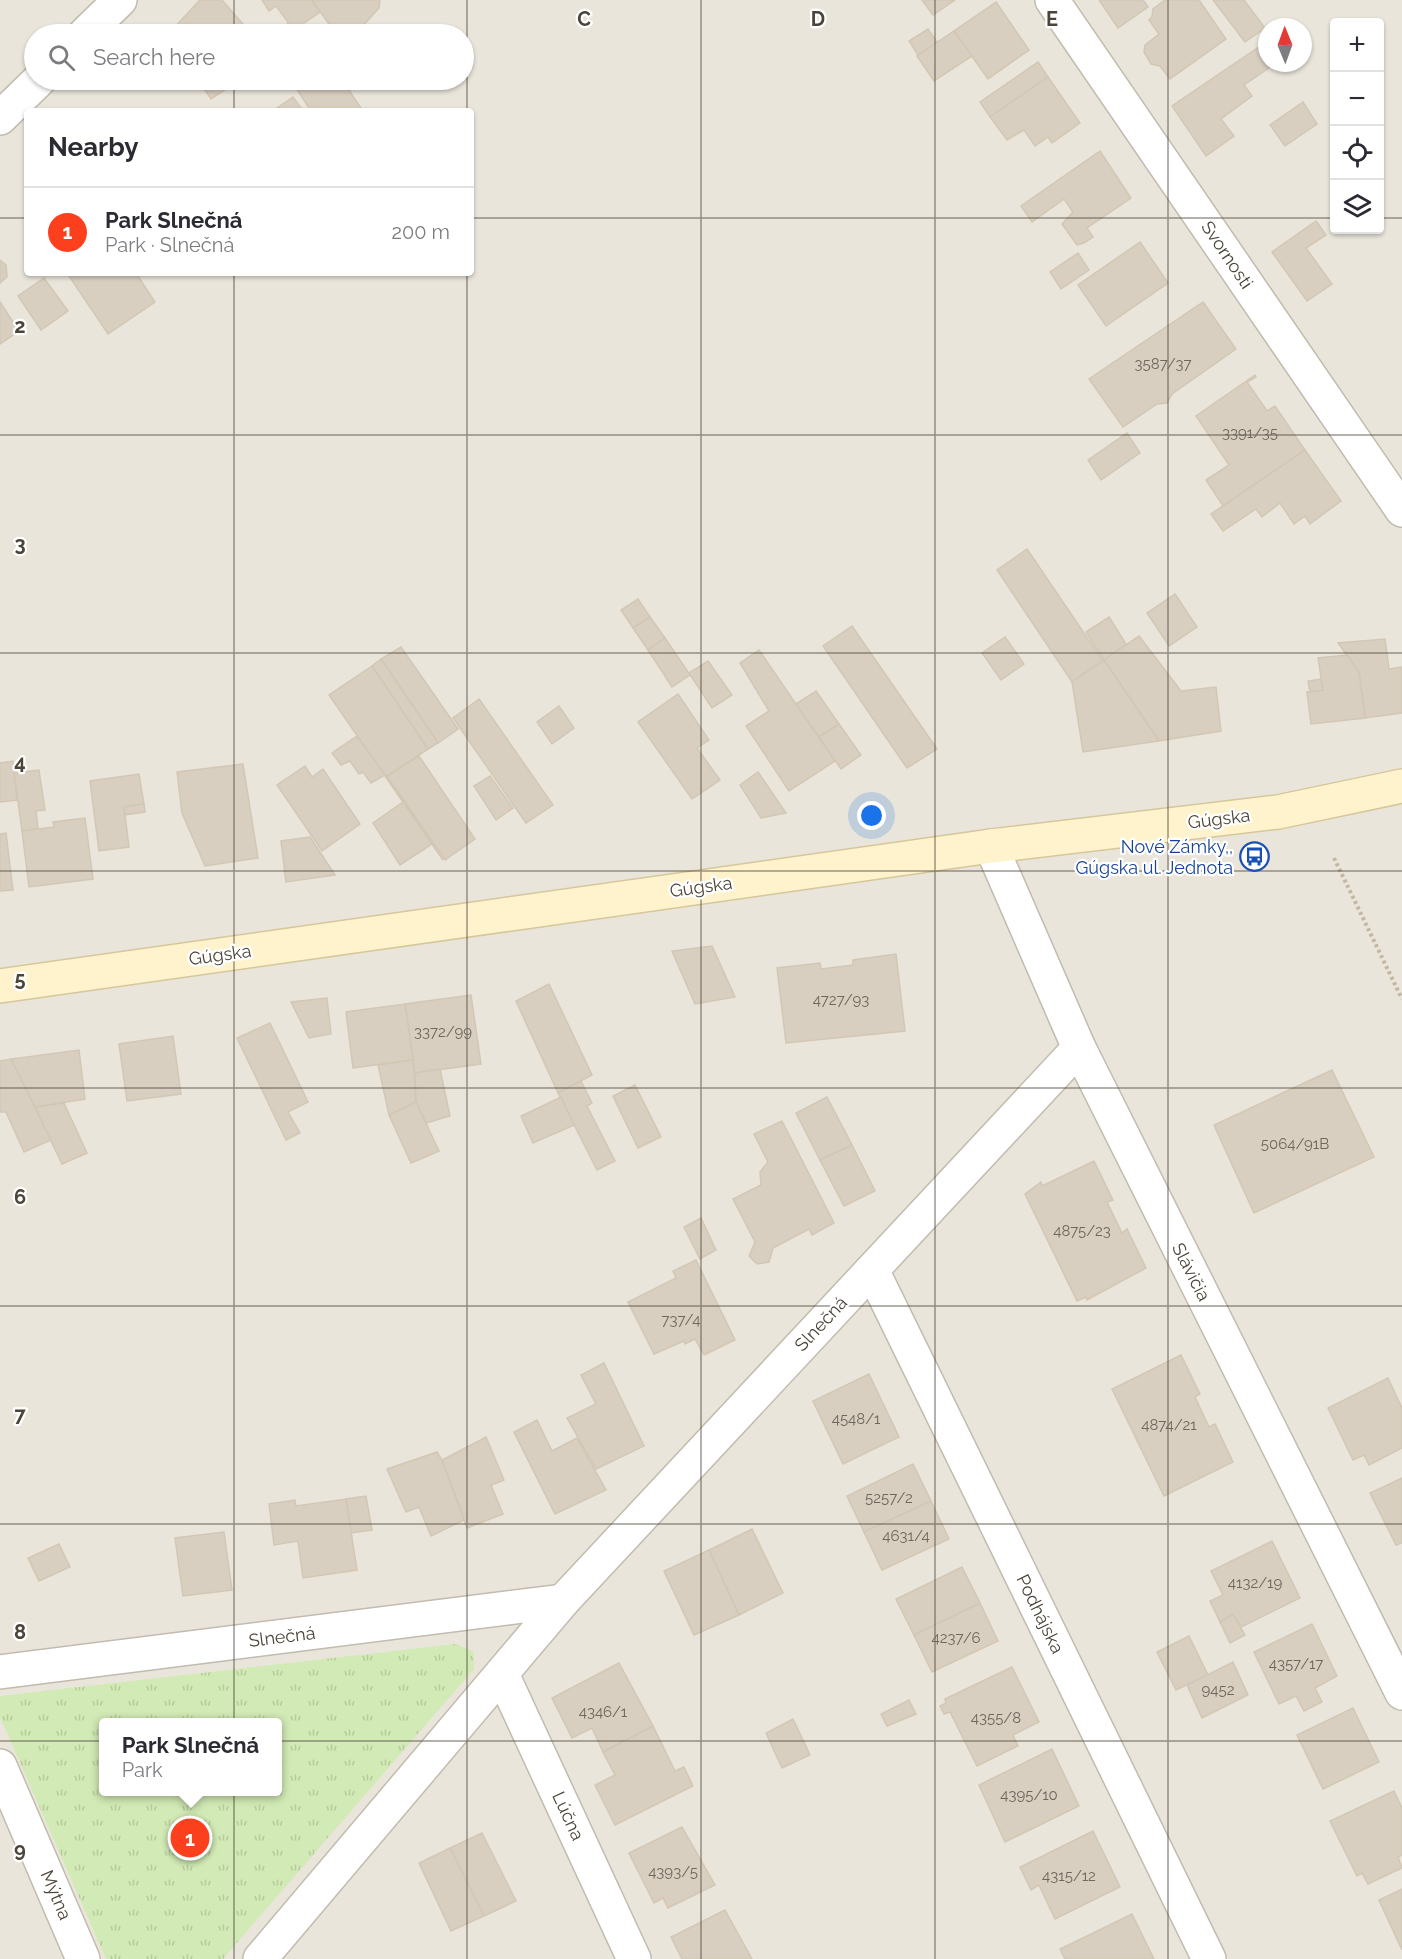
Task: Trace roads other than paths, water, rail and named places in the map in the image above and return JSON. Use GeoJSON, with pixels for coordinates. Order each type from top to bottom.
{"type":"FeatureCollection","features":[{"type":"Feature","properties":{"kind":"main road","name":"Gúgska"},"geometry":{"type":"LineString","coordinates":[[0,986],[991,846],[1278,812],[1402,786]]}},
{"type":"Feature","properties":{"kind":"street"},"geometry":{"type":"LineString","coordinates":[[95,24],[120,0]]}},
{"type":"Feature","properties":{"kind":"street","name":"Svornosti"},"geometry":{"type":"LineString","coordinates":[[1052,0],[1402,510]]}},
{"type":"Feature","properties":{"kind":"street"},"geometry":{"type":"LineString","coordinates":[[0,118],[29,90]]}},
{"type":"Feature","properties":{"kind":"street","name":"Slávičia"},"geometry":{"type":"LineString","coordinates":[[991,846],[1079,1048],[1402,1693]]}},
{"type":"Feature","properties":{"kind":"street","name":"Slnečná"},"geometry":{"type":"LineString","coordinates":[[260,1959],[563,1601],[1079,1048]]}},
{"type":"Feature","properties":{"kind":"street","name":"Podhájska"},"geometry":{"type":"LineString","coordinates":[[872,1270],[1209,1959]]}},
{"type":"Feature","properties":{"kind":"street","name":"Slnečná"},"geometry":{"type":"LineString","coordinates":[[0,1672],[563,1601]]}},
{"type":"Feature","properties":{"kind":"street","name":"Lúčna"},"geometry":{"type":"LineString","coordinates":[[501,1674],[634,1959]]}},
{"type":"Feature","properties":{"kind":"street","name":"Mýtna"},"geometry":{"type":"LineString","coordinates":[[0,1766],[83,1959]]}},
{"type":"Feature","properties":{"kind":"place","name":"Nové Zámky,, Gúgska ul. Jednota"},"geometry":{"type":"Point","coordinates":[1254,857]}},
{"type":"Feature","properties":{"kind":"place","name":"Park Slnečná"},"geometry":{"type":"Point","coordinates":[190,1838]}}]}
